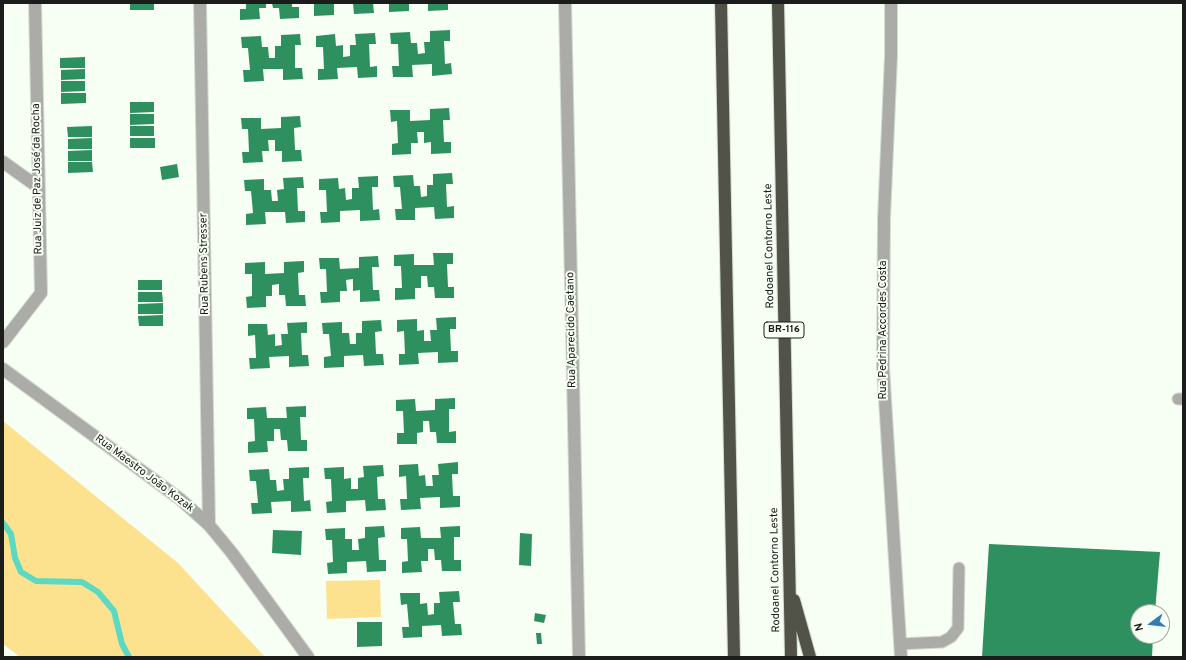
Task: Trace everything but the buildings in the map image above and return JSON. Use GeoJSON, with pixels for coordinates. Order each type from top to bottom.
{"type":"FeatureCollection","features":[{"type":"Feature","properties":{"kind":"highway"},"geometry":{"type":"LineString","coordinates":[[721,3],[734,657]]}},
{"type":"Feature","properties":{"kind":"highway","name":"Rodoanel Contorno Leste"},"geometry":{"type":"LineString","coordinates":[[778,3],[791,657]]}},
{"type":"Feature","properties":{"kind":"highway"},"geometry":{"type":"LineString","coordinates":[[790,584],[810,657]]}},
{"type":"Feature","properties":{"kind":"street","name":"Rua Juiz de Paz José da Rocha"},"geometry":{"type":"LineString","coordinates":[[3,342],[40,293],[35,3]]}},
{"type":"Feature","properties":{"kind":"street","name":"Rua Rubens Stresser"},"geometry":{"type":"LineString","coordinates":[[200,3],[209,525]]}},
{"type":"Feature","properties":{"kind":"street","name":"Rua Aparecido Caetano"},"geometry":{"type":"LineString","coordinates":[[565,3],[579,657]]}},
{"type":"Feature","properties":{"kind":"street","name":"Rua Pedrina Accordes Costa"},"geometry":{"type":"LineString","coordinates":[[891,3],[891,56],[884,218],[883,367],[901,657]]}},
{"type":"Feature","properties":{"kind":"street"},"geometry":{"type":"LineString","coordinates":[[3,162],[38,187]]}},
{"type":"Feature","properties":{"kind":"street","name":"Rua Maestro João Kozak"},"geometry":{"type":"LineString","coordinates":[[3,369],[174,494],[209,525],[232,553],[308,657]]}},
{"type":"Feature","properties":{"kind":"lane"},"geometry":{"type":"LineString","coordinates":[[900,644],[942,642],[951,637],[958,628],[959,568]]}},
{"type":"Feature","properties":{"kind":"shaded area"},"geometry":{"type":"Polygon","coordinates":[[[3,421],[178,563],[265,657],[20,657],[3,644],[3,421]]]}},
{"type":"Feature","properties":{"kind":"shaded area"},"geometry":{"type":"Polygon","coordinates":[[[380,580],[381,617],[327,619],[326,581],[380,580]]]}},
{"type":"Feature","properties":{"kind":"waterway"},"geometry":{"type":"LineString","coordinates":[[3,523],[11,534],[15,558],[21,572],[36,581],[82,582],[98,592],[114,611],[122,644],[129,657]]}}]}
